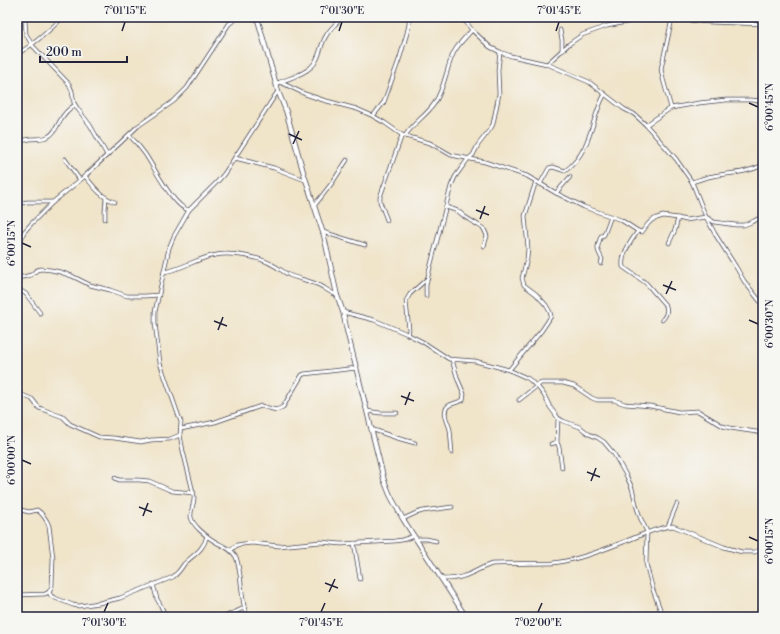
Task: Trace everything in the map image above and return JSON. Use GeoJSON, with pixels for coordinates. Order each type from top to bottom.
{"type":"FeatureCollection","features":[{"type":"Feature","properties":{"kind":"main road"},"geometry":{"type":"LineString","coordinates":[[257,17],[277,82],[278,91],[286,111],[322,232],[337,295],[344,312],[346,328],[384,480],[403,519],[466,617]]}},
{"type":"Feature","properties":{"kind":"street"},"geometry":{"type":"LineString","coordinates":[[17,54],[42,38],[63,17]]}},
{"type":"Feature","properties":{"kind":"street"},"geometry":{"type":"LineString","coordinates":[[17,261],[19,245],[24,232],[53,202],[85,176],[138,126],[167,107],[182,94],[229,24],[238,17]]}},
{"type":"Feature","properties":{"kind":"street"},"geometry":{"type":"LineString","coordinates":[[277,82],[308,70],[313,66],[326,35],[343,17]]}},
{"type":"Feature","properties":{"kind":"street"},"geometry":{"type":"LineString","coordinates":[[373,116],[384,102],[390,86],[407,33],[409,17]]}},
{"type":"Feature","properties":{"kind":"street"},"geometry":{"type":"LineString","coordinates":[[462,17],[472,30],[490,47],[500,52],[547,64],[589,82],[624,109],[634,114],[646,125],[676,159],[692,182],[706,217],[715,234],[744,281],[763,305]]}},
{"type":"Feature","properties":{"kind":"street"},"geometry":{"type":"LineString","coordinates":[[547,64],[576,39],[586,33],[607,26],[646,18],[763,24]]}},
{"type":"Feature","properties":{"kind":"street"},"geometry":{"type":"LineString","coordinates":[[671,108],[661,70],[672,19]]}},
{"type":"Feature","properties":{"kind":"street"},"geometry":{"type":"LineString","coordinates":[[25,20],[26,34],[32,45],[69,84],[72,90],[75,105],[90,125],[107,155]]}},
{"type":"Feature","properties":{"kind":"street"},"geometry":{"type":"LineString","coordinates":[[387,220],[380,202],[380,197],[404,136],[434,104],[440,93],[457,46],[472,30]]}},
{"type":"Feature","properties":{"kind":"street"},"geometry":{"type":"LineString","coordinates":[[560,30],[562,51]]}},
{"type":"Feature","properties":{"kind":"street"},"geometry":{"type":"LineString","coordinates":[[426,296],[428,278],[449,193],[455,177],[468,159],[473,155],[478,145],[493,124],[499,94],[498,70],[500,52]]}},
{"type":"Feature","properties":{"kind":"street"},"geometry":{"type":"LineString","coordinates":[[277,82],[305,94],[358,109],[385,123],[404,136],[430,143],[451,155],[485,162],[527,176],[584,207],[621,220],[640,232],[641,237]]}},
{"type":"Feature","properties":{"kind":"street"},"geometry":{"type":"LineString","coordinates":[[247,617],[244,608],[239,567],[235,555],[231,550],[207,536],[192,521],[191,517],[195,500],[194,493],[180,435],[180,417],[160,363],[155,312],[169,248],[179,227],[189,210],[218,181],[235,158],[278,91]]}},
{"type":"Feature","properties":{"kind":"street"},"geometry":{"type":"LineString","coordinates":[[540,184],[549,168],[565,171],[581,155],[586,147],[599,106],[605,94]]}},
{"type":"Feature","properties":{"kind":"street"},"geometry":{"type":"LineString","coordinates":[[646,125],[671,108],[726,100],[763,101]]}},
{"type":"Feature","properties":{"kind":"street"},"geometry":{"type":"LineString","coordinates":[[17,142],[49,136],[56,129],[67,111],[75,105]]}},
{"type":"Feature","properties":{"kind":"street"},"geometry":{"type":"LineString","coordinates":[[129,134],[142,150],[174,199],[180,206],[189,210]]}},
{"type":"Feature","properties":{"kind":"street"},"geometry":{"type":"LineString","coordinates":[[235,158],[274,168],[306,180]]}},
{"type":"Feature","properties":{"kind":"street"},"geometry":{"type":"LineString","coordinates":[[65,159],[80,180]]}},
{"type":"Feature","properties":{"kind":"street"},"geometry":{"type":"LineString","coordinates":[[314,206],[332,184],[347,160]]}},
{"type":"Feature","properties":{"kind":"street"},"geometry":{"type":"LineString","coordinates":[[692,182],[713,176],[734,174],[763,165]]}},
{"type":"Feature","properties":{"kind":"street"},"geometry":{"type":"LineString","coordinates":[[85,176],[98,192],[115,202]]}},
{"type":"Feature","properties":{"kind":"street"},"geometry":{"type":"LineString","coordinates":[[556,193],[570,177]]}},
{"type":"Feature","properties":{"kind":"street"},"geometry":{"type":"LineString","coordinates":[[509,370],[542,330],[551,316],[546,305],[524,284],[522,278],[528,248],[525,216],[536,181]]}},
{"type":"Feature","properties":{"kind":"street"},"geometry":{"type":"LineString","coordinates":[[105,219],[106,198]]}},
{"type":"Feature","properties":{"kind":"street"},"geometry":{"type":"LineString","coordinates":[[17,204],[27,202],[53,202]]}},
{"type":"Feature","properties":{"kind":"street"},"geometry":{"type":"LineString","coordinates":[[446,207],[458,211],[484,229],[487,236],[484,246]]}},
{"type":"Feature","properties":{"kind":"street"},"geometry":{"type":"LineString","coordinates":[[601,264],[602,259],[597,250],[611,216]]}},
{"type":"Feature","properties":{"kind":"street"},"geometry":{"type":"LineString","coordinates":[[662,320],[667,313],[666,306],[646,283],[623,267],[623,261],[629,245],[640,232],[652,220],[663,216],[686,220],[706,217],[714,222],[736,225],[754,221],[763,216]]}},
{"type":"Feature","properties":{"kind":"street"},"geometry":{"type":"LineString","coordinates":[[669,243],[675,230],[678,218]]}},
{"type":"Feature","properties":{"kind":"street"},"geometry":{"type":"LineString","coordinates":[[322,232],[365,245]]}},
{"type":"Feature","properties":{"kind":"street"},"geometry":{"type":"LineString","coordinates":[[164,272],[174,270],[209,256],[218,254],[236,255],[268,262],[289,275],[321,286],[337,295]]}},
{"type":"Feature","properties":{"kind":"street"},"geometry":{"type":"LineString","coordinates":[[17,277],[31,275],[37,270],[41,269],[50,270],[60,272],[127,296],[159,295]]}},
{"type":"Feature","properties":{"kind":"street"},"geometry":{"type":"LineString","coordinates":[[408,334],[409,330],[406,301],[410,294],[428,278]]}},
{"type":"Feature","properties":{"kind":"street"},"geometry":{"type":"LineString","coordinates":[[17,288],[26,294],[40,313]]}},
{"type":"Feature","properties":{"kind":"street"},"geometry":{"type":"LineString","coordinates":[[344,312],[374,320],[408,334],[449,359],[482,362],[509,370],[527,378],[537,386],[544,395],[558,418],[580,428],[604,442],[614,454],[624,471],[632,488],[640,517],[647,532],[646,564],[653,590],[663,617]]}},
{"type":"Feature","properties":{"kind":"street"},"geometry":{"type":"LineString","coordinates":[[452,360],[464,394],[463,400],[448,407],[445,416],[450,430],[452,453]]}},
{"type":"Feature","properties":{"kind":"street"},"geometry":{"type":"LineString","coordinates":[[181,429],[215,422],[261,406],[276,410],[283,407],[302,375],[357,368]]}},
{"type":"Feature","properties":{"kind":"street"},"geometry":{"type":"LineString","coordinates":[[519,400],[541,383],[570,385],[598,400],[614,400],[625,404],[650,406],[679,412],[698,411],[723,426],[763,434]]}},
{"type":"Feature","properties":{"kind":"street"},"geometry":{"type":"LineString","coordinates":[[17,393],[32,398],[42,410],[63,417],[70,424],[99,437],[141,442],[170,439],[180,435]]}},
{"type":"Feature","properties":{"kind":"street"},"geometry":{"type":"LineString","coordinates":[[367,411],[397,413]]}},
{"type":"Feature","properties":{"kind":"street"},"geometry":{"type":"LineString","coordinates":[[558,418],[557,442],[562,468]]}},
{"type":"Feature","properties":{"kind":"street"},"geometry":{"type":"LineString","coordinates":[[371,429],[415,443]]}},
{"type":"Feature","properties":{"kind":"street"},"geometry":{"type":"LineString","coordinates":[[551,444],[557,442]]}},
{"type":"Feature","properties":{"kind":"street"},"geometry":{"type":"LineString","coordinates":[[115,478],[119,480],[149,481],[172,491],[194,493]]}},
{"type":"Feature","properties":{"kind":"street"},"geometry":{"type":"LineString","coordinates":[[668,526],[677,504]]}},
{"type":"Feature","properties":{"kind":"street"},"geometry":{"type":"LineString","coordinates":[[403,519],[416,513],[452,507]]}},
{"type":"Feature","properties":{"kind":"street"},"geometry":{"type":"LineString","coordinates":[[17,509],[29,512],[37,510],[48,523],[53,558],[52,586],[49,592],[45,594],[17,595]]}},
{"type":"Feature","properties":{"kind":"street"},"geometry":{"type":"LineString","coordinates":[[442,579],[458,578],[492,564],[553,564],[610,547],[647,532],[668,526],[673,526],[724,547],[742,552],[756,552],[763,549]]}},
{"type":"Feature","properties":{"kind":"street"},"geometry":{"type":"LineString","coordinates":[[49,592],[55,598],[79,606],[120,598],[177,574],[198,552],[204,544],[207,536]]}},
{"type":"Feature","properties":{"kind":"street"},"geometry":{"type":"LineString","coordinates":[[231,550],[237,545],[252,543],[279,546],[321,542],[341,544],[415,538],[436,541]]}},
{"type":"Feature","properties":{"kind":"street"},"geometry":{"type":"LineString","coordinates":[[354,543],[360,579]]}},
{"type":"Feature","properties":{"kind":"street"},"geometry":{"type":"LineString","coordinates":[[153,584],[157,599],[167,617]]}},
{"type":"Feature","properties":{"kind":"street"},"geometry":{"type":"LineString","coordinates":[[224,617],[244,608]]}}]}
